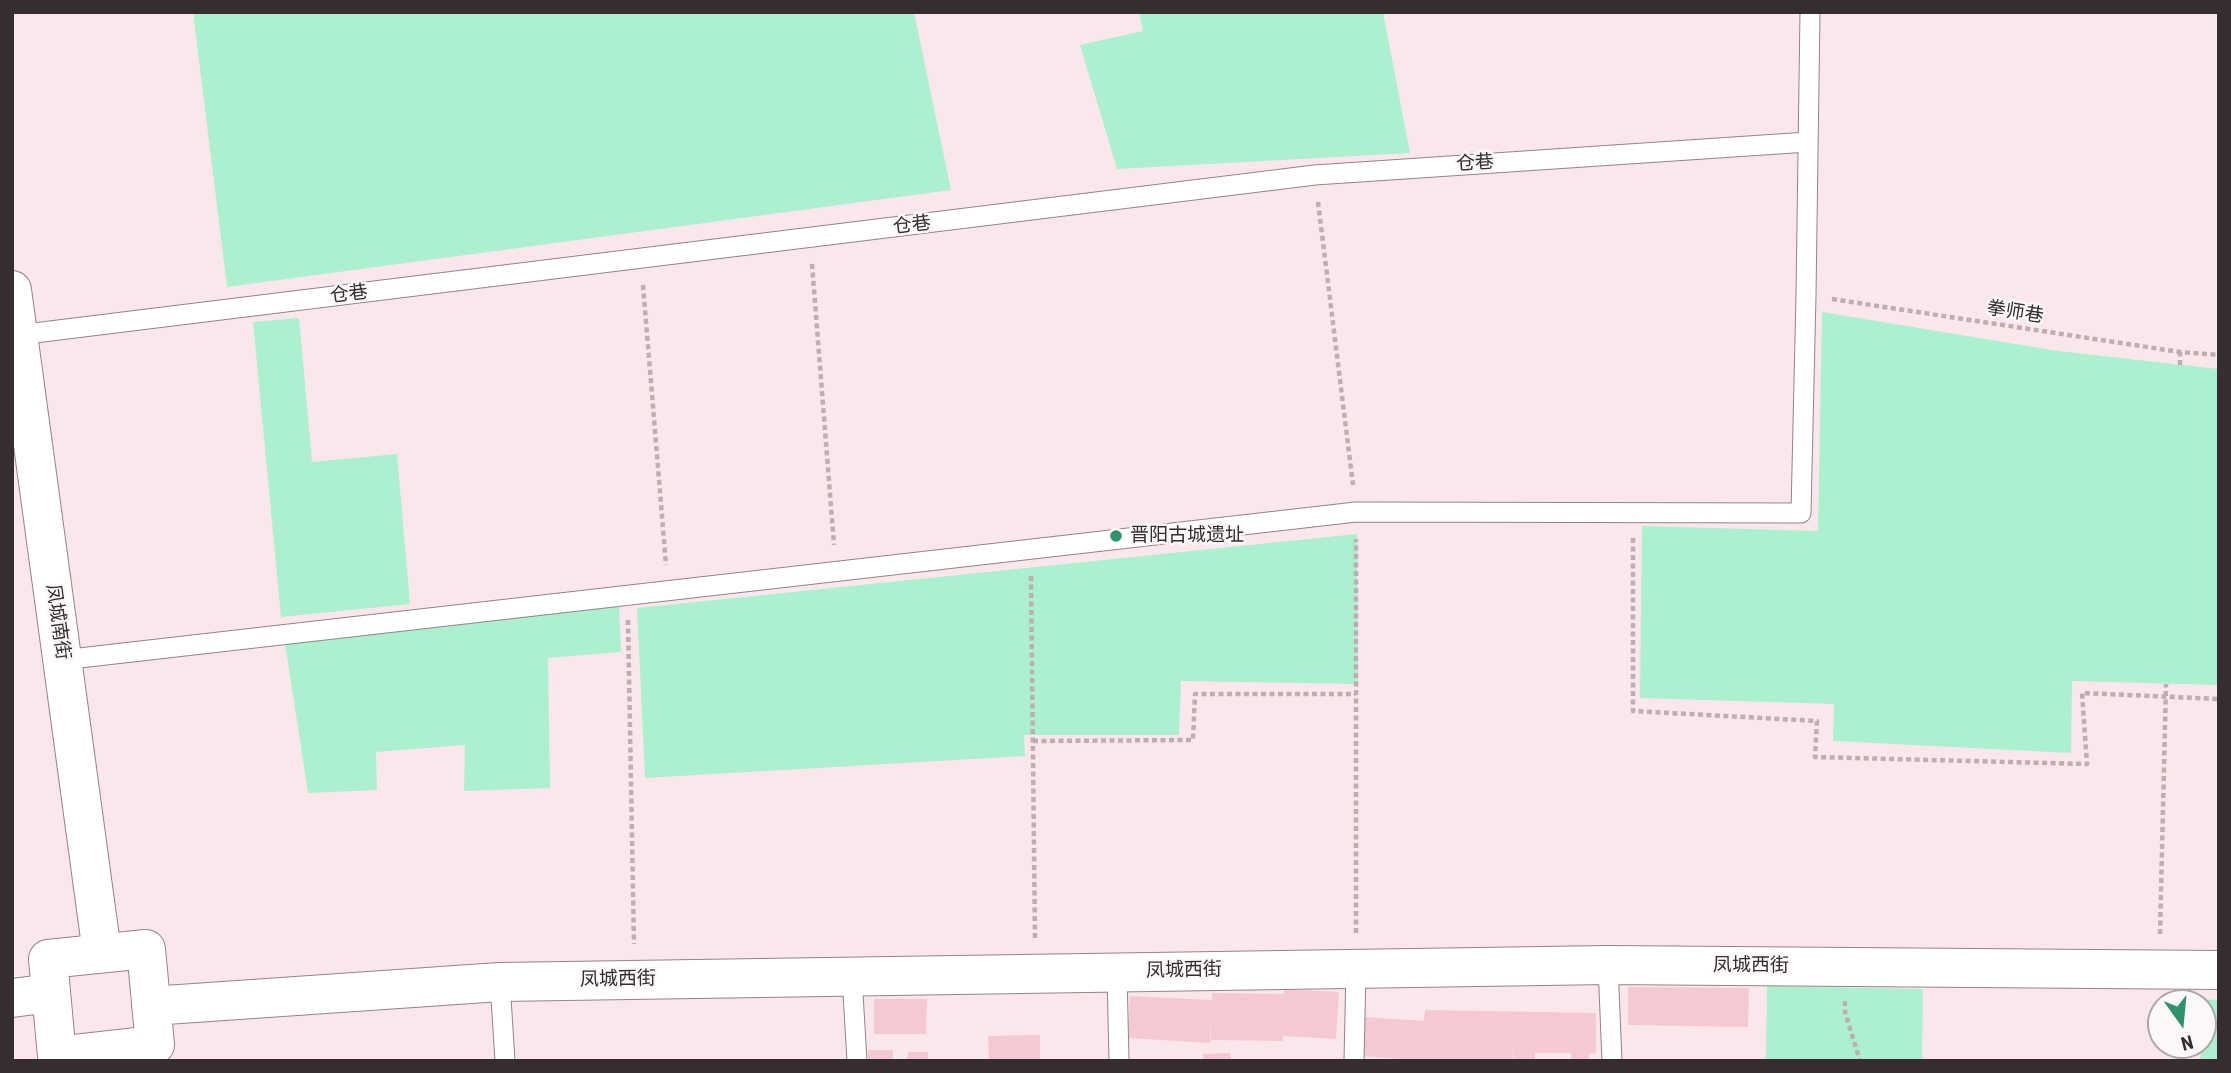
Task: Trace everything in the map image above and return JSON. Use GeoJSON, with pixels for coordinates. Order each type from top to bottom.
{"type":"FeatureCollection","features":[{"type":"Feature","properties":{"kind":"street","name":"凤城南街"},"geometry":{"type":"LineString","coordinates":[[12,290],[102,953]]}},
{"type":"Feature","properties":{"kind":"street"},"geometry":{"type":"LineString","coordinates":[[146,949],[155,1045],[116,1055],[57,1056],[51,993],[48,959],[146,949]]}},
{"type":"Feature","properties":{"kind":"street","name":"凤城西街"},"geometry":{"type":"LineString","coordinates":[[151,1006],[500,982],[1608,965],[2219,970]]}},
{"type":"Feature","properties":{"kind":"street"},"geometry":{"type":"LineString","coordinates":[[12,998],[51,993]]}},
{"type":"Feature","properties":{"kind":"lane"},"geometry":{"type":"LineString","coordinates":[[62,660],[1356,512],[1801,513],[1810,12]]}},
{"type":"Feature","properties":{"kind":"lane","name":"仓巷"},"geometry":{"type":"LineString","coordinates":[[18,335],[1315,175],[1808,142]]}},
{"type":"Feature","properties":{"kind":"lane"},"geometry":{"type":"LineString","coordinates":[[1608,965],[1612,1061]]}},
{"type":"Feature","properties":{"kind":"lane"},"geometry":{"type":"LineString","coordinates":[[1354,1061],[1356,969]]}},
{"type":"Feature","properties":{"kind":"lane"},"geometry":{"type":"LineString","coordinates":[[1117,972],[1119,1061]]}},
{"type":"Feature","properties":{"kind":"lane"},"geometry":{"type":"LineString","coordinates":[[852,976],[858,1061]]}},
{"type":"Feature","properties":{"kind":"lane"},"geometry":{"type":"LineString","coordinates":[[500,982],[505,1061]]}},
{"type":"Feature","properties":{"kind":"path"},"geometry":{"type":"LineString","coordinates":[[1315,175],[1356,512],[1356,969]]}},
{"type":"Feature","properties":{"kind":"path"},"geometry":{"type":"LineString","coordinates":[[810,239],[836,571]]}},
{"type":"Feature","properties":{"kind":"path"},"geometry":{"type":"LineString","coordinates":[[641,259],[668,590]]}},
{"type":"Feature","properties":{"kind":"path","name":"拳师巷"},"geometry":{"type":"LineString","coordinates":[[1806,295],[2180,352],[2219,355]]}},
{"type":"Feature","properties":{"kind":"path"},"geometry":{"type":"LineString","coordinates":[[2180,352],[2180,365]]}},
{"type":"Feature","properties":{"kind":"path"},"geometry":{"type":"LineString","coordinates":[[1633,513],[1633,711],[1817,721],[1815,757],[2087,764],[2082,693],[2219,699]]}},
{"type":"Feature","properties":{"kind":"path"},"geometry":{"type":"LineString","coordinates":[[1031,549],[1036,974]]}},
{"type":"Feature","properties":{"kind":"path"},"geometry":{"type":"LineString","coordinates":[[627,595],[635,980]]}},
{"type":"Feature","properties":{"kind":"path"},"geometry":{"type":"LineString","coordinates":[[2159,970],[2165,684]]}},
{"type":"Feature","properties":{"kind":"path"},"geometry":{"type":"LineString","coordinates":[[1033,741],[1193,740],[1195,694],[1356,694]]}},
{"type":"Feature","properties":{"kind":"path"},"geometry":{"type":"LineString","coordinates":[[1844,967],[1845,1012],[1860,1061]]}},
{"type":"Feature","properties":{"kind":"green space"},"geometry":{"type":"Polygon","coordinates":[[[193,12],[914,12],[951,190],[227,287],[193,12]]]}},
{"type":"Feature","properties":{"kind":"green space"},"geometry":{"type":"Polygon","coordinates":[[[1139,12],[1383,12],[1410,153],[1117,169],[1080,45],[1143,31],[1139,12]]]}},
{"type":"Feature","properties":{"kind":"green space"},"geometry":{"type":"Polygon","coordinates":[[[1822,312],[2058,351],[2219,369],[2219,685],[2072,681],[2071,753],[1833,741],[1834,704],[1640,698],[1642,526],[1818,531],[1822,312]]]}},
{"type":"Feature","properties":{"kind":"green space"},"geometry":{"type":"Polygon","coordinates":[[[299,318],[312,462],[397,454],[410,604],[281,617],[253,322],[299,318]]]}},
{"type":"Feature","properties":{"kind":"green space"},"geometry":{"type":"Polygon","coordinates":[[[1357,534],[1358,684],[1181,681],[1179,735],[1024,735],[1025,756],[645,778],[637,608],[1357,534]]]}},
{"type":"Feature","properties":{"kind":"green space"},"geometry":{"type":"Polygon","coordinates":[[[619,605],[621,652],[548,658],[550,788],[464,791],[465,745],[376,752],[377,790],[308,793],[285,643],[619,605]]]}},
{"type":"Feature","properties":{"kind":"green space"},"geometry":{"type":"Polygon","coordinates":[[[1767,986],[1923,989],[1922,1061],[1766,1061],[1767,986]]]}},
{"type":"Feature","properties":{"kind":"green space"},"geometry":{"type":"Polygon","coordinates":[[[2219,1000],[2219,1061],[2200,1061],[2217,1059],[2219,1000]]]}},
{"type":"Feature","properties":{"kind":"building"},"geometry":{"type":"Polygon","coordinates":[[[1628,987],[1749,988],[1748,1027],[1628,1025],[1628,987]]]}},
{"type":"Feature","properties":{"kind":"building"},"geometry":{"type":"Polygon","coordinates":[[[1284,989],[1339,992],[1336,1039],[1283,1036],[1283,1041],[1211,1040],[1211,1022],[1210,1043],[1128,1038],[1130,996],[1212,1000],[1212,993],[1284,994],[1284,989]]]}},
{"type":"Feature","properties":{"kind":"building"},"geometry":{"type":"Polygon","coordinates":[[[874,999],[927,999],[926,1034],[874,1034],[874,999]]]}},
{"type":"Feature","properties":{"kind":"building"},"geometry":{"type":"Polygon","coordinates":[[[1425,1010],[1596,1013],[1596,1054],[1589,1053],[1589,1061],[1571,1061],[1571,1053],[1535,1053],[1535,1061],[1514,1061],[1514,1042],[1513,1061],[1423,1061],[1363,1056],[1365,1017],[1424,1021],[1425,1010]]]}},
{"type":"Feature","properties":{"kind":"building"},"geometry":{"type":"Polygon","coordinates":[[[1040,1035],[1040,1061],[989,1061],[988,1036],[1040,1035]]]}},
{"type":"Feature","properties":{"kind":"building"},"geometry":{"type":"Polygon","coordinates":[[[868,1050],[893,1050],[893,1061],[868,1061],[868,1050]]]}},
{"type":"Feature","properties":{"kind":"building"},"geometry":{"type":"Polygon","coordinates":[[[908,1052],[928,1052],[928,1061],[907,1061],[908,1052]]]}},
{"type":"Feature","properties":{"kind":"building"},"geometry":{"type":"Polygon","coordinates":[[[1230,1053],[1231,1061],[1204,1061],[1203,1054],[1230,1053]]]}},
{"type":"Feature","properties":{"kind":"place","name":"晋阳古城遗址"},"geometry":{"type":"Point","coordinates":[1116,536]}}]}
